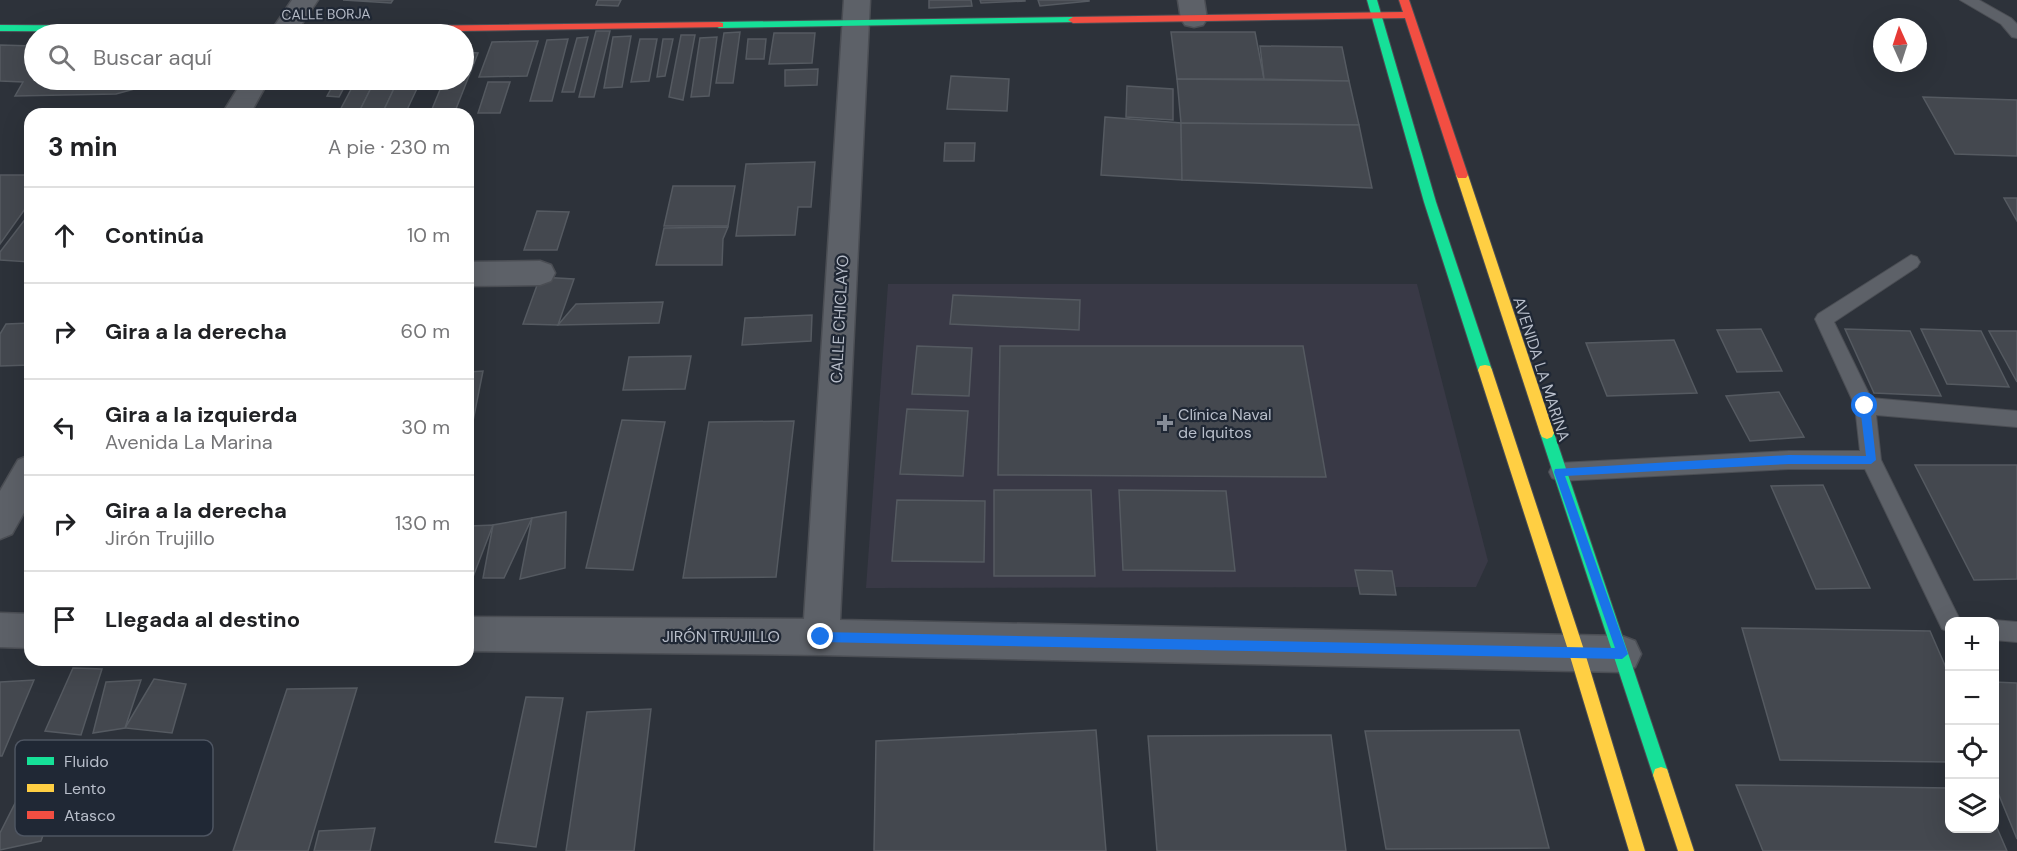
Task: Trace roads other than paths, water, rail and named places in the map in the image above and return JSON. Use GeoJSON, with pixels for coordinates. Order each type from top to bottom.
{"type":"FeatureCollection","features":[{"type":"Feature","properties":{"kind":"main road"},"geometry":{"type":"LineString","coordinates":[[1372,0],[1430,202],[1577,653],[1637,851]]}},
{"type":"Feature","properties":{"kind":"main road","name":"CALLE BORJA"},"geometry":{"type":"LineString","coordinates":[[474,26],[856,11],[1192,9],[1376,15],[1406,7]]}},
{"type":"Feature","properties":{"kind":"main road","name":"AVENIDA LA MARINA"},"geometry":{"type":"LineString","coordinates":[[1406,7],[1686,851]]}},
{"type":"Feature","properties":{"kind":"main road","name":"CALLE BORJA"},"geometry":{"type":"LineString","coordinates":[[0,28],[24,28]]}},
{"type":"Feature","properties":{"kind":"street"},"geometry":{"type":"LineString","coordinates":[[289,24],[304,0]]}},
{"type":"Feature","properties":{"kind":"street","name":"CALLE CHICLAYO"},"geometry":{"type":"LineString","coordinates":[[821,637],[856,11]]}},
{"type":"Feature","properties":{"kind":"street"},"geometry":{"type":"LineString","coordinates":[[240,108],[250,90]]}},
{"type":"Feature","properties":{"kind":"street"},"geometry":{"type":"LineString","coordinates":[[474,274],[540,273]]}},
{"type":"Feature","properties":{"kind":"street"},"geometry":{"type":"LineString","coordinates":[[0,523],[24,481]]}},
{"type":"Feature","properties":{"kind":"street"},"geometry":{"type":"LineString","coordinates":[[0,630],[24,631]]}},
{"type":"Feature","properties":{"kind":"street","name":"JIRÓN TRUJILLO"},"geometry":{"type":"LineString","coordinates":[[474,634],[821,637],[1622,654]]}},
{"type":"Feature","properties":{"kind":"lane"},"geometry":{"type":"LineString","coordinates":[[1406,7],[1422,0]]}},
{"type":"Feature","properties":{"kind":"lane"},"geometry":{"type":"LineString","coordinates":[[1967,0],[2006,21],[2017,33]]}},
{"type":"Feature","properties":{"kind":"lane"},"geometry":{"type":"LineString","coordinates":[[1911,262],[1824,319],[1865,406],[1871,460],[1948,617]]}},
{"type":"Feature","properties":{"kind":"lane"},"geometry":{"type":"LineString","coordinates":[[1865,406],[2017,419]]}},
{"type":"Feature","properties":{"kind":"lane"},"geometry":{"type":"LineString","coordinates":[[1559,472],[1789,460],[1871,460]]}},
{"type":"Feature","properties":{"kind":"lane"},"geometry":{"type":"LineString","coordinates":[[1999,630],[2017,632]]}},
{"type":"Feature","properties":{"kind":"place","name":"Clínica Naval de Iquitos"},"geometry":{"type":"Point","coordinates":[1165,423]}}]}
